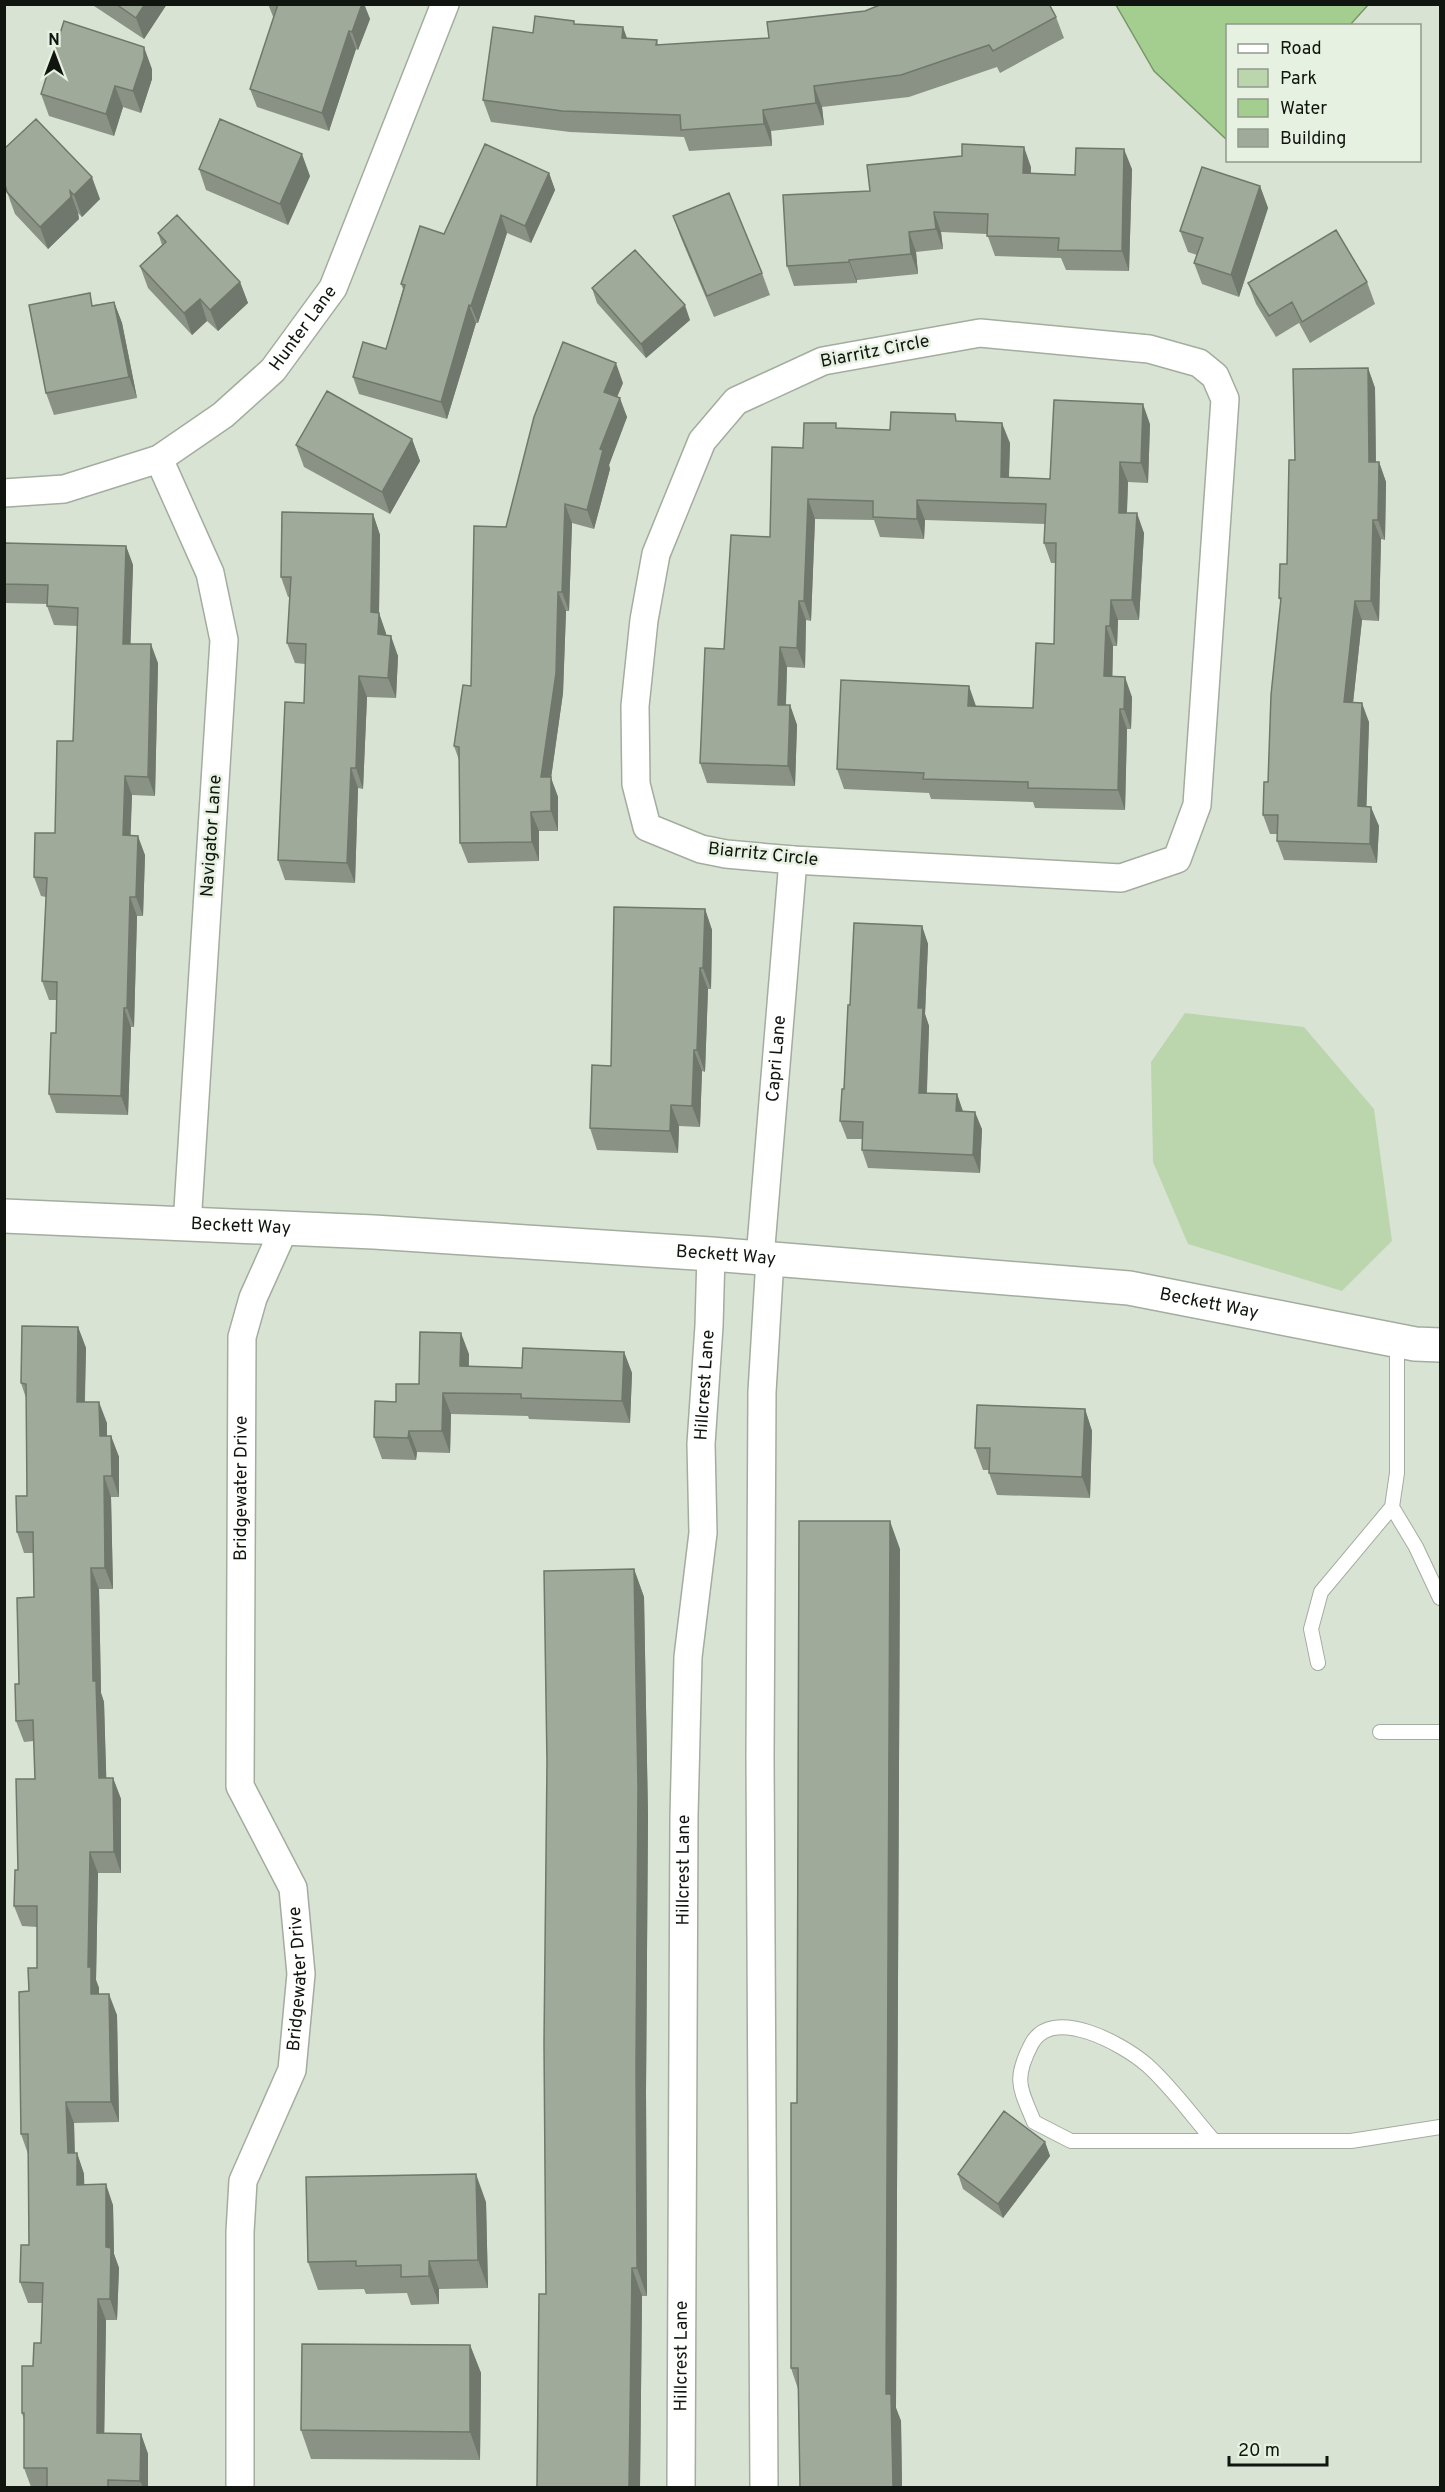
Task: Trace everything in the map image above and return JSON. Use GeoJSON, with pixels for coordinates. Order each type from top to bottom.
{"type":"FeatureCollection","features":[{"type":"Feature","properties":{"kind":"street","name":"Hunter Lane"},"geometry":{"type":"LineString","coordinates":[[4,493],[64,489],[159,459],[223,415],[273,370],[333,288],[445,4]]}},
{"type":"Feature","properties":{"kind":"street","name":"Biarritz Circle"},"geometry":{"type":"LineString","coordinates":[[980,333],[1149,349],[1199,363],[1215,376],[1225,399],[1209,657],[1197,805],[1177,859],[1121,878],[793,860],[726,854],[700,849],[647,827],[636,784],[636,695],[644,620],[656,554],[702,441],[735,401],[823,361],[980,333]]}},
{"type":"Feature","properties":{"kind":"street","name":"Navigator Lane"},"geometry":{"type":"LineString","coordinates":[[159,459],[210,573],[224,640],[187,1225]]}},
{"type":"Feature","properties":{"kind":"street","name":"Capri Lane"},"geometry":{"type":"LineString","coordinates":[[765,1258],[793,860]]}},
{"type":"Feature","properties":{"kind":"street","name":"Beckett Way"},"geometry":{"type":"LineString","coordinates":[[4,1216],[374,1232],[765,1258],[1129,1288],[1397,1340],[1440,1345]]}},
{"type":"Feature","properties":{"kind":"street","name":"Bridgewater Drive"},"geometry":{"type":"LineString","coordinates":[[240,2487],[240,2232],[243,2181],[292,2070],[301,1974],[293,1888],[240,1786],[242,1337],[253,1298],[284,1229]]}},
{"type":"Feature","properties":{"kind":"street","name":"Hillcrest Lane"},"geometry":{"type":"LineString","coordinates":[[681,2487],[684,1816],[688,1657],[703,1533],[701,1444],[711,1254]]}},
{"type":"Feature","properties":{"kind":"street"},"geometry":{"type":"LineString","coordinates":[[764,2487],[760,1756],[765,1258]]}},
{"type":"Feature","properties":{"kind":"lane"},"geometry":{"type":"LineString","coordinates":[[1318,1663],[1311,1629],[1321,1592],[1392,1507],[1397,1473],[1397,1340]]}},
{"type":"Feature","properties":{"kind":"lane"},"geometry":{"type":"LineString","coordinates":[[1392,1507],[1416,1547],[1440,1598]]}},
{"type":"Feature","properties":{"kind":"lane"},"geometry":{"type":"LineString","coordinates":[[1380,1732],[1440,1732]]}},
{"type":"Feature","properties":{"kind":"lane"},"geometry":{"type":"LineString","coordinates":[[1214,2141],[1146,2064],[1094,2032],[1057,2026],[1035,2037],[1022,2063],[1019,2085],[1034,2122],[1071,2141],[1214,2141],[1351,2141],[1440,2127]]}},
{"type":"Feature","properties":{"kind":"green space"},"geometry":{"type":"Polygon","coordinates":[[[1185,1013],[1304,1027],[1374,1109],[1392,1241],[1342,1291],[1188,1244],[1153,1162],[1151,1062],[1185,1013]]]}},
{"type":"Feature","properties":{"kind":"water"},"geometry":{"type":"Polygon","coordinates":[[[1116,5],[1368,5],[1351,24],[1226,24],[1226,139],[1154,71],[1116,5]]]}},
{"type":"Feature","properties":{"kind":"building"},"geometry":{"type":"Polygon","coordinates":[[[116,4],[145,4],[136,18],[116,4]]]}},
{"type":"Feature","properties":{"kind":"building"},"geometry":{"type":"Polygon","coordinates":[[[278,4],[362,4],[352,32],[349,31],[322,113],[250,89],[278,4]]]}},
{"type":"Feature","properties":{"kind":"building"},"geometry":{"type":"Polygon","coordinates":[[[882,4],[1049,4],[1056,17],[993,51],[989,45],[901,75],[814,86],[816,103],[763,110],[764,124],[681,130],[680,115],[562,111],[483,100],[493,27],[533,33],[535,16],[574,21],[574,24],[623,27],[622,38],[657,40],[656,45],[769,38],[767,22],[865,11],[882,4]]]}},
{"type":"Feature","properties":{"kind":"building"},"geometry":{"type":"Polygon","coordinates":[[[64,21],[144,47],[144,58],[133,91],[115,86],[106,114],[41,94],[64,21]]]}},
{"type":"Feature","properties":{"kind":"building"},"geometry":{"type":"Polygon","coordinates":[[[36,119],[92,177],[74,195],[70,191],[71,197],[40,227],[7,192],[4,181],[4,149],[36,119]]]}},
{"type":"Feature","properties":{"kind":"building"},"geometry":{"type":"Polygon","coordinates":[[[220,119],[302,154],[280,204],[199,169],[220,119]]]}},
{"type":"Feature","properties":{"kind":"building"},"geometry":{"type":"Polygon","coordinates":[[[485,144],[549,173],[525,226],[501,215],[471,306],[469,305],[441,402],[353,377],[363,342],[386,349],[405,285],[401,284],[420,226],[444,234],[485,144]]]}},
{"type":"Feature","properties":{"kind":"building"},"geometry":{"type":"Polygon","coordinates":[[[962,144],[1024,147],[1023,173],[1075,175],[1076,148],[1124,149],[1122,251],[1058,250],[1059,238],[987,236],[988,214],[934,212],[936,229],[909,232],[911,254],[849,260],[849,262],[787,266],[783,195],[870,191],[867,165],[962,156],[962,144]]]}},
{"type":"Feature","properties":{"kind":"building"},"geometry":{"type":"Polygon","coordinates":[[[1202,167],[1260,186],[1231,275],[1194,263],[1203,238],[1180,231],[1202,167]]]}},
{"type":"Feature","properties":{"kind":"building"},"geometry":{"type":"Polygon","coordinates":[[[729,193],[762,273],[707,296],[673,216],[729,193]]]}},
{"type":"Feature","properties":{"kind":"building"},"geometry":{"type":"Polygon","coordinates":[[[177,215],[240,282],[210,310],[200,299],[184,313],[140,266],[166,242],[158,233],[177,215]]]}},
{"type":"Feature","properties":{"kind":"building"},"geometry":{"type":"Polygon","coordinates":[[[1336,230],[1367,282],[1302,322],[1292,302],[1269,316],[1248,283],[1336,230]]]}},
{"type":"Feature","properties":{"kind":"building"},"geometry":{"type":"Polygon","coordinates":[[[635,250],[685,305],[641,344],[592,288],[635,250]]]}},
{"type":"Feature","properties":{"kind":"building"},"geometry":{"type":"Polygon","coordinates":[[[90,293],[92,306],[114,302],[129,377],[46,393],[29,305],[90,293]]]}},
{"type":"Feature","properties":{"kind":"building"},"geometry":{"type":"Polygon","coordinates":[[[563,342],[616,363],[604,392],[620,398],[600,449],[603,450],[587,510],[565,504],[562,592],[558,592],[556,673],[541,777],[551,777],[551,811],[531,812],[532,842],[460,843],[459,747],[454,746],[463,685],[471,686],[474,526],[506,527],[534,417],[563,342]]]}},
{"type":"Feature","properties":{"kind":"building"},"geometry":{"type":"Polygon","coordinates":[[[1368,368],[1369,462],[1379,462],[1378,520],[1373,520],[1371,601],[1355,601],[1344,702],[1362,703],[1358,806],[1371,807],[1370,844],[1277,841],[1278,815],[1263,815],[1264,782],[1268,782],[1271,695],[1281,598],[1279,598],[1280,564],[1287,564],[1289,460],[1295,460],[1293,369],[1368,368]]]}},
{"type":"Feature","properties":{"kind":"building"},"geometry":{"type":"Polygon","coordinates":[[[327,391],[412,439],[382,492],[296,445],[327,391]]]}},
{"type":"Feature","properties":{"kind":"building"},"geometry":{"type":"Polygon","coordinates":[[[1054,400],[1143,404],[1141,463],[1120,462],[1119,513],[1137,513],[1132,600],[1111,600],[1110,626],[1106,626],[1104,676],[1125,677],[1124,709],[1120,709],[1118,790],[1028,788],[1028,782],[923,779],[924,773],[837,769],[841,680],[969,686],[968,706],[1033,708],[1036,643],[1054,644],[1056,543],[1044,543],[1046,504],[917,500],[917,519],[873,517],[873,501],[808,499],[804,601],[799,601],[797,648],[780,647],[778,705],[790,705],[788,766],[700,763],[705,648],[724,649],[731,535],[770,537],[772,447],[803,448],[804,423],[836,423],[836,428],[890,430],[891,412],[955,414],[956,421],[1002,423],[1001,477],[1050,479],[1054,400]]]}},
{"type":"Feature","properties":{"kind":"building"},"geometry":{"type":"Polygon","coordinates":[[[282,512],[373,514],[371,612],[379,613],[378,634],[391,636],[388,678],[359,676],[356,768],[351,768],[347,863],[278,860],[285,702],[304,703],[306,644],[287,643],[291,577],[281,577],[282,512]]]}},
{"type":"Feature","properties":{"kind":"building"},"geometry":{"type":"Polygon","coordinates":[[[4,543],[126,546],[123,644],[151,644],[148,777],[125,776],[123,835],[138,836],[136,897],[130,897],[127,1008],[124,1008],[121,1096],[49,1094],[51,1033],[56,1033],[57,982],[42,981],[47,878],[34,877],[35,833],[55,833],[57,741],[73,741],[78,608],[47,606],[48,585],[4,584],[4,543]]]}},
{"type":"Feature","properties":{"kind":"building"},"geometry":{"type":"Polygon","coordinates":[[[614,907],[705,909],[703,968],[700,968],[692,1106],[671,1105],[670,1131],[590,1128],[592,1065],[611,1066],[614,907]]]}},
{"type":"Feature","properties":{"kind":"building"},"geometry":{"type":"Polygon","coordinates":[[[854,923],[922,926],[918,1008],[923,1008],[919,1093],[957,1094],[956,1111],[975,1112],[973,1155],[862,1150],[863,1122],[840,1121],[854,923]]]}},
{"type":"Feature","properties":{"kind":"building"},"geometry":{"type":"Polygon","coordinates":[[[22,1326],[78,1327],[77,1402],[99,1402],[100,1436],[111,1436],[112,1476],[104,1476],[105,1568],[91,1568],[93,1681],[96,1681],[99,1778],[113,1778],[114,1852],[90,1852],[88,1967],[91,1967],[91,1994],[109,1994],[111,2102],[66,2102],[68,2153],[77,2153],[77,2185],[106,2184],[106,2247],[111,2248],[110,2299],[98,2299],[97,2433],[141,2434],[140,2481],[108,2480],[108,2487],[47,2487],[47,2468],[24,2468],[22,2366],[33,2366],[34,2343],[41,2343],[43,2283],[20,2282],[21,2245],[29,2245],[28,2134],[21,2134],[19,1992],[29,1991],[28,1968],[37,1968],[37,1906],[14,1906],[15,1870],[18,1870],[16,1779],[35,1779],[33,1720],[16,1721],[15,1684],[19,1684],[17,1598],[34,1597],[33,1532],[17,1532],[16,1496],[27,1496],[26,1384],[21,1383],[22,1326]]]}},
{"type":"Feature","properties":{"kind":"building"},"geometry":{"type":"Polygon","coordinates":[[[420,1332],[461,1333],[460,1366],[522,1368],[523,1348],[624,1352],[622,1401],[521,1398],[521,1394],[443,1393],[442,1431],[409,1431],[408,1438],[374,1437],[375,1401],[396,1402],[396,1384],[419,1384],[420,1332]]]}},
{"type":"Feature","properties":{"kind":"building"},"geometry":{"type":"Polygon","coordinates":[[[977,1405],[1085,1409],[1082,1477],[989,1473],[990,1448],[975,1448],[977,1405]]]}},
{"type":"Feature","properties":{"kind":"building"},"geometry":{"type":"Polygon","coordinates":[[[799,1521],[890,1521],[886,2394],[891,2394],[893,2487],[800,2487],[798,2368],[791,2368],[791,2103],[797,2103],[799,1521]]]}},
{"type":"Feature","properties":{"kind":"building"},"geometry":{"type":"Polygon","coordinates":[[[634,1569],[638,1787],[637,2268],[632,2268],[629,2487],[537,2487],[539,2294],[546,2294],[544,2043],[547,1762],[544,1571],[634,1569]]]}},
{"type":"Feature","properties":{"kind":"building"},"geometry":{"type":"Polygon","coordinates":[[[1004,2111],[1045,2142],[998,2204],[958,2174],[1004,2111]]]}},
{"type":"Feature","properties":{"kind":"building"},"geometry":{"type":"Polygon","coordinates":[[[476,2174],[478,2260],[429,2261],[429,2276],[401,2277],[401,2265],[356,2266],[356,2261],[308,2262],[306,2177],[476,2174]]]}},
{"type":"Feature","properties":{"kind":"building"},"geometry":{"type":"Polygon","coordinates":[[[302,2344],[470,2345],[470,2432],[301,2430],[302,2344]]]}}]}
